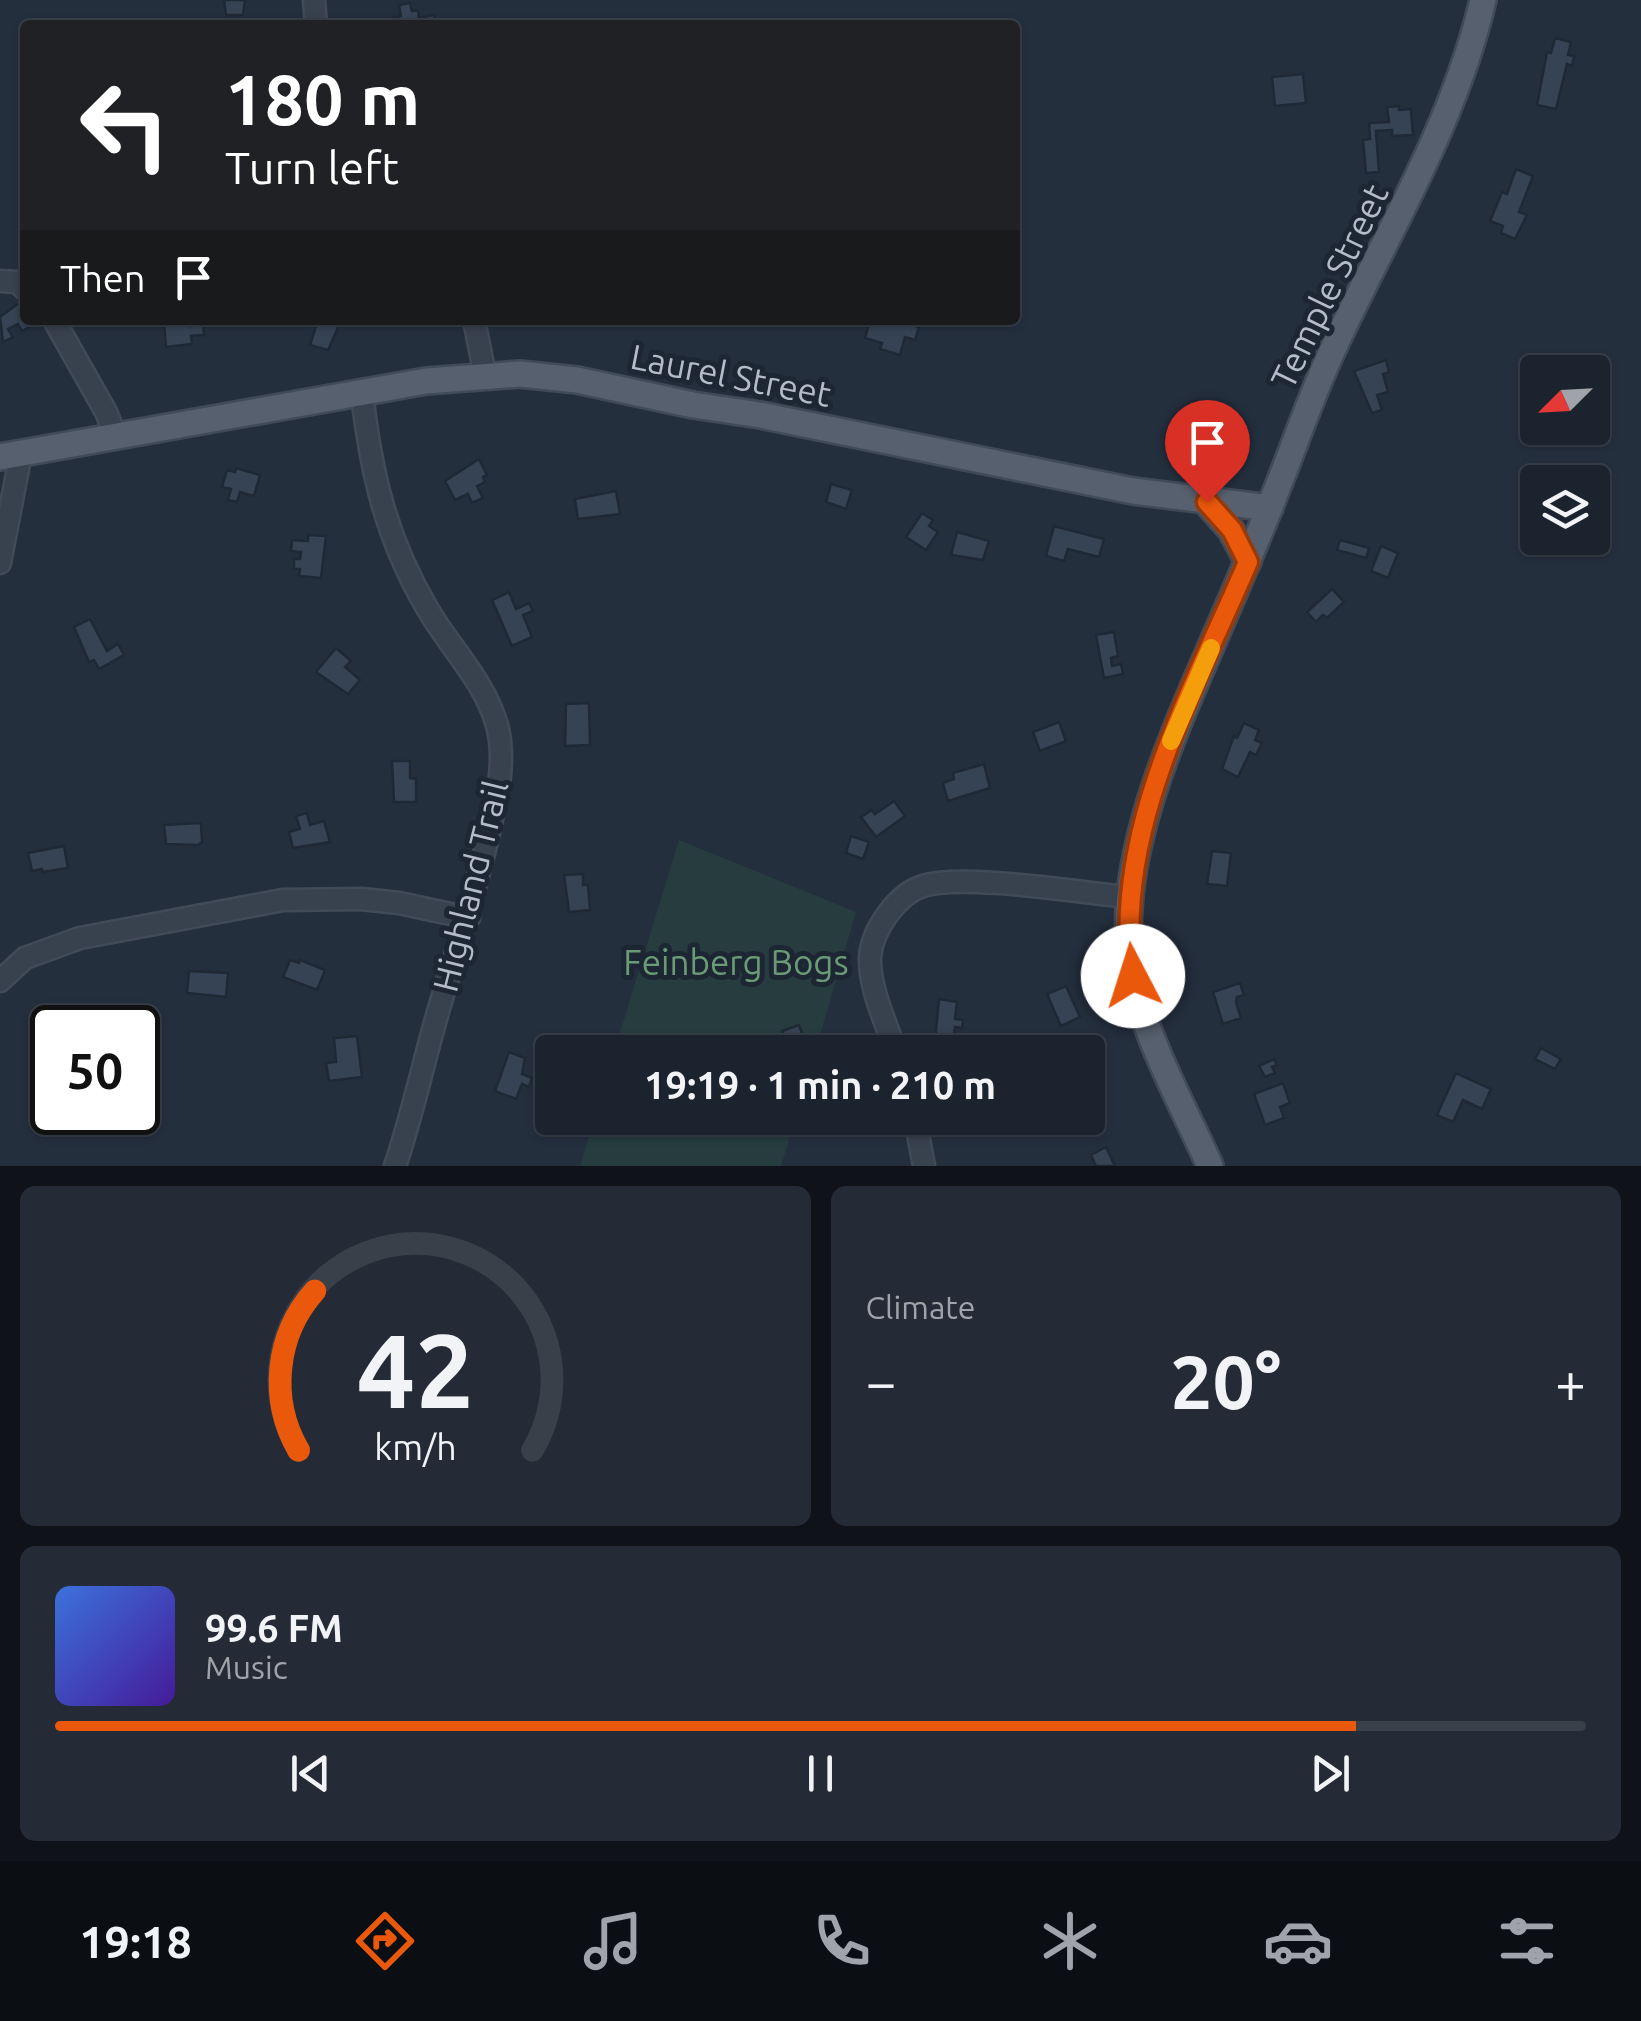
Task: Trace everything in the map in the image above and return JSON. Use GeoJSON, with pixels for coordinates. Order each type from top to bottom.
{"type":"FeatureCollection","features":[{"type":"Feature","properties":{"kind":"main road","name":"Temple Street"},"geometry":{"type":"LineString","coordinates":[[1210,1166],[1139,999],[1130,953],[1130,897],[1141,839],[1169,747],[1337,340],[1440,133],[1467,60],[1483,0]]}},
{"type":"Feature","properties":{"kind":"main road","name":"Laurel Street"},"geometry":{"type":"LineString","coordinates":[[11,455],[426,381],[485,375],[550,376],[949,452],[1133,492],[1270,508]]}},
{"type":"Feature","properties":{"kind":"main road"},"geometry":{"type":"LineString","coordinates":[[1207,502],[1232,530],[1248,562]]}},
{"type":"Feature","properties":{"kind":"street"},"geometry":{"type":"LineString","coordinates":[[57,325],[116,437]]}},
{"type":"Feature","properties":{"kind":"street"},"geometry":{"type":"LineString","coordinates":[[475,325],[485,375]]}},
{"type":"Feature","properties":{"kind":"street","name":"Highland Trail"},"geometry":{"type":"LineString","coordinates":[[362,392],[373,478],[392,536],[426,606],[476,679],[498,728],[501,759],[498,796],[469,918],[440,1004],[396,1166]]}},
{"type":"Feature","properties":{"kind":"street"},"geometry":{"type":"LineString","coordinates":[[0,563],[11,455]]}},
{"type":"Feature","properties":{"kind":"street"},"geometry":{"type":"LineString","coordinates":[[890,1035],[871,977],[870,955],[884,920],[919,886],[950,883],[1130,897]]}},
{"type":"Feature","properties":{"kind":"street"},"geometry":{"type":"LineString","coordinates":[[0,981],[25,958],[80,938],[283,900],[360,898],[399,902],[469,918]]}},
{"type":"Feature","properties":{"kind":"street"},"geometry":{"type":"LineString","coordinates":[[918,1135],[924,1166]]}},
{"type":"Feature","properties":{"kind":"green space","name":"Feinberg Bogs"},"geometry":{"type":"Polygon","coordinates":[[[679,840],[856,912],[820,1035],[619,1035],[679,840]]]}},
{"type":"Feature","properties":{"kind":"green space"},"geometry":{"type":"Polygon","coordinates":[[[590,1135],[791,1135],[781,1166],[580,1166],[590,1135]]]}},
{"type":"Feature","properties":{"kind":"building"},"geometry":{"type":"Polygon","coordinates":[[[224,0],[245,0],[243,15],[226,15],[224,0]]]}},
{"type":"Feature","properties":{"kind":"building"},"geometry":{"type":"Polygon","coordinates":[[[410,3],[412,11],[418,10],[419,18],[434,15],[435,20],[392,20],[401,16],[399,5],[410,3]]]}},
{"type":"Feature","properties":{"kind":"building"},"geometry":{"type":"Polygon","coordinates":[[[1555,38],[1571,42],[1568,55],[1574,56],[1572,66],[1567,64],[1556,109],[1537,105],[1547,52],[1551,53],[1555,38]]]}},
{"type":"Feature","properties":{"kind":"building"},"geometry":{"type":"Polygon","coordinates":[[[1303,74],[1306,103],[1275,106],[1272,77],[1303,74]]]}},
{"type":"Feature","properties":{"kind":"building"},"geometry":{"type":"Polygon","coordinates":[[[1399,106],[1399,110],[1411,109],[1413,135],[1392,136],[1392,130],[1376,131],[1379,172],[1366,173],[1363,140],[1370,139],[1369,123],[1389,122],[1387,107],[1399,106]]]}},
{"type":"Feature","properties":{"kind":"building"},"geometry":{"type":"Polygon","coordinates":[[[1516,169],[1533,176],[1519,212],[1527,215],[1515,239],[1501,233],[1503,226],[1490,221],[1502,192],[1507,194],[1516,169]]]}},
{"type":"Feature","properties":{"kind":"building"},"geometry":{"type":"Polygon","coordinates":[[[19,303],[20,325],[31,326],[22,331],[18,324],[8,329],[13,337],[3,342],[0,317],[19,303]]]}},
{"type":"Feature","properties":{"kind":"building"},"geometry":{"type":"Polygon","coordinates":[[[164,325],[203,325],[204,335],[191,336],[192,344],[166,347],[164,325]]]}},
{"type":"Feature","properties":{"kind":"building"},"geometry":{"type":"Polygon","coordinates":[[[316,325],[339,325],[328,350],[310,345],[316,325]]]}},
{"type":"Feature","properties":{"kind":"building"},"geometry":{"type":"Polygon","coordinates":[[[869,325],[919,327],[915,340],[905,337],[900,355],[880,349],[882,343],[865,338],[869,325]]]}},
{"type":"Feature","properties":{"kind":"building"},"geometry":{"type":"Polygon","coordinates":[[[1386,360],[1389,372],[1383,374],[1388,392],[1377,395],[1382,410],[1372,413],[1354,371],[1386,360]]]}},
{"type":"Feature","properties":{"kind":"building"},"geometry":{"type":"Polygon","coordinates":[[[479,459],[487,475],[483,477],[485,482],[477,486],[483,498],[472,503],[468,494],[455,500],[445,481],[479,459]]]}},
{"type":"Feature","properties":{"kind":"building"},"geometry":{"type":"Polygon","coordinates":[[[236,468],[260,475],[254,496],[240,492],[237,502],[228,500],[231,489],[222,487],[227,470],[235,472],[236,468]]]}},
{"type":"Feature","properties":{"kind":"building"},"geometry":{"type":"Polygon","coordinates":[[[831,484],[852,490],[846,509],[826,502],[831,484]]]}},
{"type":"Feature","properties":{"kind":"building"},"geometry":{"type":"Polygon","coordinates":[[[616,491],[620,514],[578,519],[575,499],[616,491]]]}},
{"type":"Feature","properties":{"kind":"building"},"geometry":{"type":"Polygon","coordinates":[[[922,513],[933,520],[929,526],[938,532],[926,550],[906,537],[922,513]]]}},
{"type":"Feature","properties":{"kind":"building"},"geometry":{"type":"Polygon","coordinates":[[[1054,526],[1104,539],[1099,557],[1068,549],[1064,561],[1046,556],[1054,526]]]}},
{"type":"Feature","properties":{"kind":"building"},"geometry":{"type":"Polygon","coordinates":[[[957,532],[989,541],[983,560],[951,555],[957,532]]]}},
{"type":"Feature","properties":{"kind":"building"},"geometry":{"type":"Polygon","coordinates":[[[308,535],[326,536],[321,578],[299,576],[300,569],[294,569],[294,559],[300,559],[301,552],[291,551],[292,540],[308,541],[308,535]]]}},
{"type":"Feature","properties":{"kind":"building"},"geometry":{"type":"Polygon","coordinates":[[[1340,540],[1369,548],[1366,558],[1337,550],[1340,540]]]}},
{"type":"Feature","properties":{"kind":"building"},"geometry":{"type":"Polygon","coordinates":[[[1381,546],[1398,553],[1388,578],[1371,571],[1381,546]]]}},
{"type":"Feature","properties":{"kind":"building"},"geometry":{"type":"Polygon","coordinates":[[[1332,589],[1344,602],[1327,618],[1323,615],[1316,622],[1307,612],[1332,589]]]}},
{"type":"Feature","properties":{"kind":"building"},"geometry":{"type":"Polygon","coordinates":[[[509,592],[516,609],[529,603],[533,611],[523,615],[532,637],[512,646],[492,600],[509,592]]]}},
{"type":"Feature","properties":{"kind":"building"},"geometry":{"type":"Polygon","coordinates":[[[90,619],[107,651],[118,644],[124,655],[99,669],[94,660],[89,662],[74,627],[90,619]]]}},
{"type":"Feature","properties":{"kind":"building"},"geometry":{"type":"Polygon","coordinates":[[[1114,632],[1118,656],[1111,658],[1112,666],[1121,664],[1123,674],[1104,678],[1096,635],[1114,632]]]}},
{"type":"Feature","properties":{"kind":"building"},"geometry":{"type":"Polygon","coordinates":[[[336,648],[351,661],[345,667],[360,680],[348,694],[316,672],[336,648]]]}},
{"type":"Feature","properties":{"kind":"building"},"geometry":{"type":"Polygon","coordinates":[[[589,703],[590,745],[565,746],[566,704],[589,703]]]}},
{"type":"Feature","properties":{"kind":"building"},"geometry":{"type":"Polygon","coordinates":[[[1059,722],[1066,741],[1040,751],[1033,732],[1059,722]]]}},
{"type":"Feature","properties":{"kind":"building"},"geometry":{"type":"Polygon","coordinates":[[[1244,723],[1259,730],[1255,740],[1262,743],[1256,755],[1250,752],[1238,777],[1222,769],[1234,736],[1237,738],[1244,723]]]}},
{"type":"Feature","properties":{"kind":"building"},"geometry":{"type":"Polygon","coordinates":[[[392,761],[410,761],[410,778],[416,779],[416,802],[394,802],[392,761]]]}},
{"type":"Feature","properties":{"kind":"building"},"geometry":{"type":"Polygon","coordinates":[[[984,764],[990,788],[948,801],[943,783],[954,779],[953,773],[984,764]]]}},
{"type":"Feature","properties":{"kind":"building"},"geometry":{"type":"Polygon","coordinates":[[[894,801],[905,816],[876,837],[861,817],[872,810],[875,814],[894,801]]]}},
{"type":"Feature","properties":{"kind":"building"},"geometry":{"type":"Polygon","coordinates":[[[307,813],[310,825],[324,821],[330,842],[293,848],[289,832],[300,829],[296,816],[307,813]]]}},
{"type":"Feature","properties":{"kind":"building"},"geometry":{"type":"Polygon","coordinates":[[[201,823],[202,842],[198,845],[166,844],[164,825],[201,823]]]}},
{"type":"Feature","properties":{"kind":"building"},"geometry":{"type":"Polygon","coordinates":[[[851,836],[869,842],[863,859],[846,853],[851,836]]]}},
{"type":"Feature","properties":{"kind":"building"},"geometry":{"type":"Polygon","coordinates":[[[64,846],[68,868],[32,871],[28,853],[64,846]]]}},
{"type":"Feature","properties":{"kind":"building"},"geometry":{"type":"Polygon","coordinates":[[[1212,851],[1231,853],[1227,886],[1207,884],[1212,851]]]}},
{"type":"Feature","properties":{"kind":"building"},"geometry":{"type":"Polygon","coordinates":[[[583,874],[590,910],[569,912],[564,875],[583,874]]]}},
{"type":"Feature","properties":{"kind":"building"},"geometry":{"type":"Polygon","coordinates":[[[290,960],[325,970],[317,990],[283,977],[290,960]]]}},
{"type":"Feature","properties":{"kind":"building"},"geometry":{"type":"Polygon","coordinates":[[[189,971],[228,973],[226,997],[187,993],[189,971]]]}},
{"type":"Feature","properties":{"kind":"building"},"geometry":{"type":"Polygon","coordinates":[[[1240,983],[1244,995],[1237,997],[1236,1002],[1241,1018],[1223,1024],[1213,992],[1240,983]]]}},
{"type":"Feature","properties":{"kind":"building"},"geometry":{"type":"Polygon","coordinates":[[[1066,986],[1080,1017],[1061,1026],[1047,994],[1066,986]]]}},
{"type":"Feature","properties":{"kind":"building"},"geometry":{"type":"Polygon","coordinates":[[[939,999],[957,1002],[955,1019],[963,1020],[962,1028],[955,1027],[954,1035],[936,1035],[939,999]]]}},
{"type":"Feature","properties":{"kind":"building"},"geometry":{"type":"Polygon","coordinates":[[[799,1025],[803,1035],[783,1035],[782,1031],[799,1025]]]}},
{"type":"Feature","properties":{"kind":"building"},"geometry":{"type":"Polygon","coordinates":[[[357,1036],[362,1077],[329,1081],[326,1063],[336,1062],[334,1038],[357,1036]]]}},
{"type":"Feature","properties":{"kind":"building"},"geometry":{"type":"Polygon","coordinates":[[[1541,1048],[1561,1059],[1555,1069],[1535,1059],[1541,1048]]]}},
{"type":"Feature","properties":{"kind":"building"},"geometry":{"type":"Polygon","coordinates":[[[509,1052],[525,1058],[522,1074],[532,1078],[529,1087],[522,1084],[516,1099],[495,1091],[509,1052]]]}},
{"type":"Feature","properties":{"kind":"building"},"geometry":{"type":"Polygon","coordinates":[[[1274,1059],[1275,1073],[1265,1077],[1259,1066],[1274,1059]]]}},
{"type":"Feature","properties":{"kind":"building"},"geometry":{"type":"Polygon","coordinates":[[[1456,1073],[1491,1089],[1482,1109],[1463,1100],[1453,1122],[1437,1115],[1456,1073]]]}},
{"type":"Feature","properties":{"kind":"building"},"geometry":{"type":"Polygon","coordinates":[[[1283,1083],[1290,1103],[1280,1107],[1284,1118],[1265,1125],[1254,1094],[1283,1083]]]}},
{"type":"Feature","properties":{"kind":"building"},"geometry":{"type":"Polygon","coordinates":[[[1106,1147],[1115,1166],[1096,1166],[1091,1155],[1106,1147]]]}},
{"type":"Feature","properties":{"kind":"slow traffic"},"geometry":{"type":"LineString","coordinates":[[1171,741],[1211,648]]}},
{"type":"Feature","properties":{"kind":"route"},"geometry":{"type":"LineString","coordinates":[[1133,976],[1128,934],[1130,897],[1141,839],[1187,701],[1248,562],[1232,530],[1207,502]]}}]}
